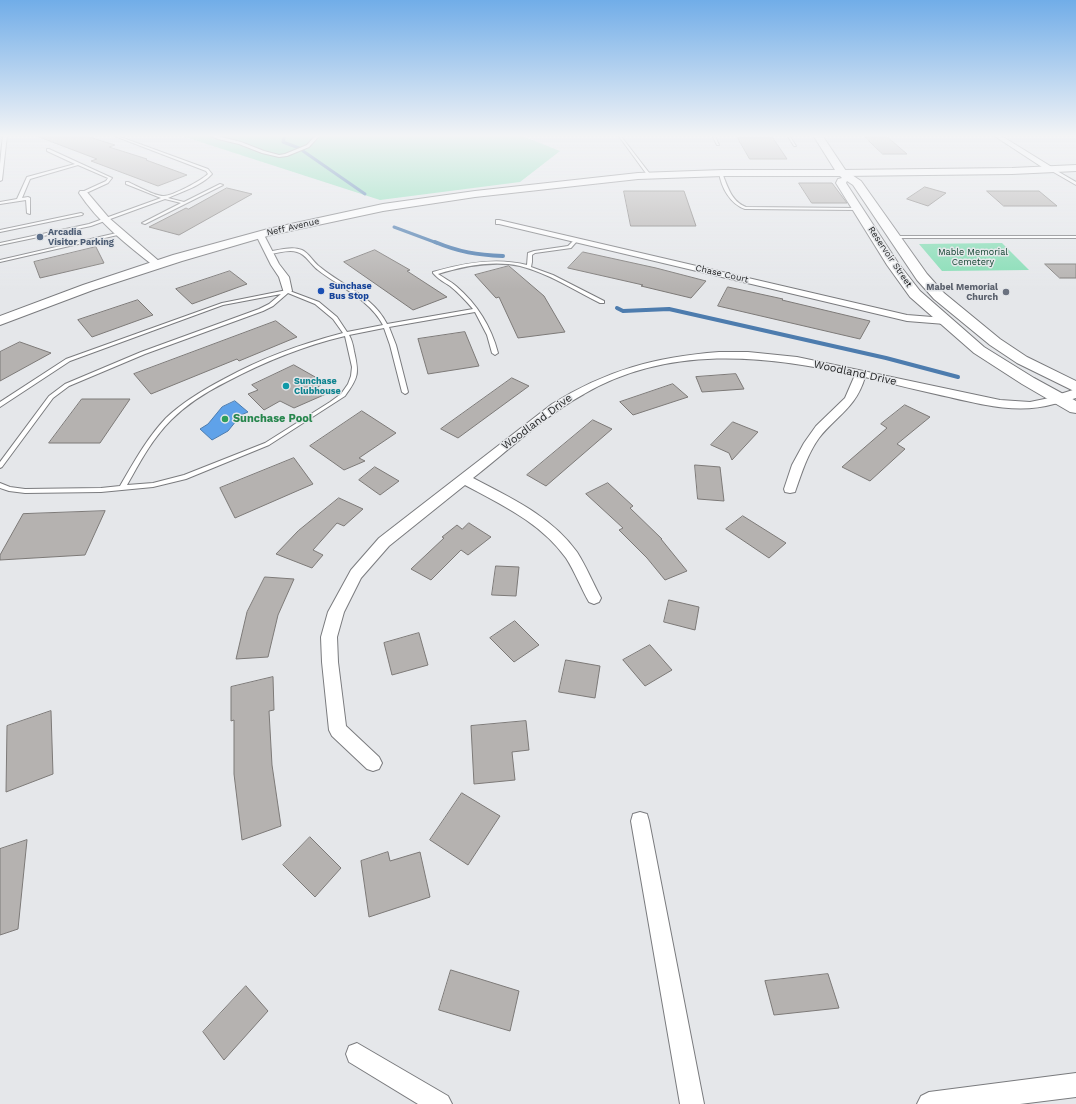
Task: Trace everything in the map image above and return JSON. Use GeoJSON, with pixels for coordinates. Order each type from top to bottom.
{"type":"FeatureCollection","features":[{"type":"Feature","properties":{"kind":"main road","name":"Neff Avenue"},"geometry":{"type":"LineString","coordinates":[[0,321],[82,290],[158,264],[260,235],[343,216],[434,199],[538,187]]}},
{"type":"Feature","properties":{"kind":"main road","name":"Reservoir Street"},"geometry":{"type":"LineString","coordinates":[[843,187],[900,275],[916,294],[944,321],[979,350],[1076,408]]}},
{"type":"Feature","properties":{"kind":"main road","name":"Reservoir Street"},"geometry":{"type":"LineString","coordinates":[[859,187],[922,277],[939,296],[995,342],[1022,360],[1076,387]]}},
{"type":"Feature","properties":{"kind":"street"},"geometry":{"type":"LineString","coordinates":[[83,193],[86,199],[107,220],[158,264]]}},
{"type":"Feature","properties":{"kind":"street","name":"Chase Court"},"geometry":{"type":"LineString","coordinates":[[499,222],[907,318],[944,321]]}},
{"type":"Feature","properties":{"kind":"street"},"geometry":{"type":"LineString","coordinates":[[260,235],[275,265],[286,280],[288,291]]}},
{"type":"Feature","properties":{"kind":"street","name":"Woodland Drive"},"geometry":{"type":"LineString","coordinates":[[373,763],[338,730],[330,662],[329,637],[336,612],[346,591],[356,574],[380,546],[399,529],[572,395],[601,381],[638,368],[694,357],[748,355],[792,359],[998,403],[1036,404],[1059,399]]}},
{"type":"Feature","properties":{"kind":"street"},"geometry":{"type":"LineString","coordinates":[[790,489],[798,463],[808,445],[819,430],[851,400],[858,387],[861,374]]}},
{"type":"Feature","properties":{"kind":"street"},"geometry":{"type":"LineString","coordinates":[[1059,399],[1076,393]]}},
{"type":"Feature","properties":{"kind":"street"},"geometry":{"type":"LineString","coordinates":[[464,479],[513,505],[540,523],[570,554],[594,598]]}},
{"type":"Feature","properties":{"kind":"street"},"geometry":{"type":"LineString","coordinates":[[640,821],[692,1104]]}},
{"type":"Feature","properties":{"kind":"street"},"geometry":{"type":"LineString","coordinates":[[357,1054],[440,1104]]}},
{"type":"Feature","properties":{"kind":"street"},"geometry":{"type":"LineString","coordinates":[[929,1104],[1076,1085]]}},
{"type":"Feature","properties":{"kind":"lane"},"geometry":{"type":"LineString","coordinates":[[19,200],[25,187]]}},
{"type":"Feature","properties":{"kind":"lane"},"geometry":{"type":"LineString","coordinates":[[83,193],[97,187]]}},
{"type":"Feature","properties":{"kind":"lane"},"geometry":{"type":"LineString","coordinates":[[136,187],[165,198],[184,203]]}},
{"type":"Feature","properties":{"kind":"lane"},"geometry":{"type":"LineString","coordinates":[[0,244],[91,225],[165,198],[190,187]]}},
{"type":"Feature","properties":{"kind":"lane"},"geometry":{"type":"LineString","coordinates":[[144,223],[218,187]]}},
{"type":"Feature","properties":{"kind":"lane"},"geometry":{"type":"LineString","coordinates":[[726,187],[733,202],[742,207],[753,209],[858,209]]}},
{"type":"Feature","properties":{"kind":"lane"},"geometry":{"type":"LineString","coordinates":[[0,203],[28,198],[29,213]]}},
{"type":"Feature","properties":{"kind":"lane"},"geometry":{"type":"LineString","coordinates":[[0,231],[81,214]]}},
{"type":"Feature","properties":{"kind":"lane"},"geometry":{"type":"LineString","coordinates":[[0,261],[121,233]]}},
{"type":"Feature","properties":{"kind":"lane"},"geometry":{"type":"LineString","coordinates":[[894,237],[1076,237]]}},
{"type":"Feature","properties":{"kind":"lane"},"geometry":{"type":"LineString","coordinates":[[528,268],[530,254],[569,247],[576,240]]}},
{"type":"Feature","properties":{"kind":"lane"},"geometry":{"type":"LineString","coordinates":[[270,253],[286,250],[302,252],[317,267],[351,290],[372,308],[385,326],[405,392]]}},
{"type":"Feature","properties":{"kind":"lane"},"geometry":{"type":"LineString","coordinates":[[495,353],[489,333],[476,310],[458,290],[435,273],[457,266],[498,263],[515,264],[538,271],[602,302]]}},
{"type":"Feature","properties":{"kind":"lane"},"geometry":{"type":"LineString","coordinates":[[0,466],[51,397],[66,385],[143,353],[261,310],[271,305],[288,291]]}},
{"type":"Feature","properties":{"kind":"lane"},"geometry":{"type":"LineString","coordinates":[[0,405],[68,360],[222,304],[288,291],[324,308],[335,318],[346,333],[355,367],[354,376],[348,390],[332,403],[267,444],[221,464],[177,480],[153,485],[82,491],[32,491],[9,489],[0,485]]}},
{"type":"Feature","properties":{"kind":"lane"},"geometry":{"type":"LineString","coordinates":[[122,488],[156,432],[173,414],[192,400],[229,377],[272,357],[307,344],[346,333],[476,310]]}},
{"type":"Feature","properties":{"kind":"green space"},"geometry":{"type":"Polygon","coordinates":[[[338,187],[485,187],[380,200],[338,187]]]}},
{"type":"Feature","properties":{"kind":"green space","name":"Mable Memorial Cemetery"},"geometry":{"type":"Polygon","coordinates":[[[1002,243],[1029,270],[942,271],[919,244],[1002,243]]]}},
{"type":"Feature","properties":{"kind":"water","name":"Sunchase Pool"},"geometry":{"type":"Polygon","coordinates":[[[235,401],[248,412],[241,415],[228,431],[212,440],[200,429],[208,424],[222,407],[235,401]]]}},
{"type":"Feature","properties":{"kind":"building"},"geometry":{"type":"Polygon","coordinates":[[[801,187],[835,187],[847,203],[812,203],[801,187]]]}},
{"type":"Feature","properties":{"kind":"building"},"geometry":{"type":"Polygon","coordinates":[[[925,187],[946,193],[928,206],[907,199],[925,187]]]}},
{"type":"Feature","properties":{"kind":"building"},"geometry":{"type":"Polygon","coordinates":[[[227,188],[252,194],[179,235],[149,227],[186,208],[188,209],[227,188]]]}},
{"type":"Feature","properties":{"kind":"building"},"geometry":{"type":"Polygon","coordinates":[[[624,191],[684,191],[696,226],[631,226],[624,191]]]}},
{"type":"Feature","properties":{"kind":"building"},"geometry":{"type":"Polygon","coordinates":[[[987,191],[1039,191],[1057,206],[1004,206],[987,191]]]}},
{"type":"Feature","properties":{"kind":"building"},"geometry":{"type":"Polygon","coordinates":[[[96,247],[104,263],[40,278],[34,262],[96,247]]]}},
{"type":"Feature","properties":{"kind":"building"},"geometry":{"type":"Polygon","coordinates":[[[375,250],[410,270],[407,271],[447,297],[413,310],[344,262],[375,250]]]}},
{"type":"Feature","properties":{"kind":"building"},"geometry":{"type":"Polygon","coordinates":[[[583,252],[706,281],[691,298],[641,286],[643,285],[568,268],[583,252]]]}},
{"type":"Feature","properties":{"kind":"building"},"geometry":{"type":"Polygon","coordinates":[[[1045,264],[1076,264],[1076,278],[1060,278],[1045,264]]]}},
{"type":"Feature","properties":{"kind":"building"},"geometry":{"type":"Polygon","coordinates":[[[509,266],[544,296],[565,332],[518,338],[499,297],[496,298],[475,275],[509,266]]]}},
{"type":"Feature","properties":{"kind":"building"},"geometry":{"type":"Polygon","coordinates":[[[230,271],[247,284],[192,304],[176,289],[230,271]]]}},
{"type":"Feature","properties":{"kind":"building"},"geometry":{"type":"Polygon","coordinates":[[[728,287],[870,321],[860,339],[718,306],[728,287]]]}},
{"type":"Feature","properties":{"kind":"building"},"geometry":{"type":"Polygon","coordinates":[[[138,300],[153,315],[92,337],[78,320],[138,300]]]}},
{"type":"Feature","properties":{"kind":"building"},"geometry":{"type":"Polygon","coordinates":[[[276,321],[297,337],[239,361],[237,359],[151,394],[134,374],[276,321]]]}},
{"type":"Feature","properties":{"kind":"building"},"geometry":{"type":"Polygon","coordinates":[[[465,332],[479,366],[428,374],[418,339],[465,332]]]}},
{"type":"Feature","properties":{"kind":"building"},"geometry":{"type":"Polygon","coordinates":[[[20,342],[51,353],[0,381],[0,352],[20,342]]]}},
{"type":"Feature","properties":{"kind":"building","name":"Sunchase Clubhouse"},"geometry":{"type":"Polygon","coordinates":[[[294,365],[324,382],[317,388],[326,394],[294,408],[280,401],[264,410],[248,394],[258,390],[252,385],[294,365]]]}},
{"type":"Feature","properties":{"kind":"building"},"geometry":{"type":"Polygon","coordinates":[[[736,374],[744,389],[702,392],[696,377],[736,374]]]}},
{"type":"Feature","properties":{"kind":"building"},"geometry":{"type":"Polygon","coordinates":[[[512,378],[529,386],[458,438],[441,429],[512,378]]]}},
{"type":"Feature","properties":{"kind":"building"},"geometry":{"type":"Polygon","coordinates":[[[673,384],[688,397],[633,415],[620,402],[673,384]]]}},
{"type":"Feature","properties":{"kind":"building"},"geometry":{"type":"Polygon","coordinates":[[[82,399],[130,399],[100,443],[49,443],[82,399]]]}},
{"type":"Feature","properties":{"kind":"building"},"geometry":{"type":"Polygon","coordinates":[[[905,405],[930,417],[897,444],[905,449],[870,481],[842,467],[887,428],[881,424],[905,405]]]}},
{"type":"Feature","properties":{"kind":"building"},"geometry":{"type":"Polygon","coordinates":[[[362,411],[396,433],[359,458],[365,461],[344,470],[310,446],[362,411]]]}},
{"type":"Feature","properties":{"kind":"building"},"geometry":{"type":"Polygon","coordinates":[[[593,420],[612,429],[546,486],[527,475],[593,420]]]}},
{"type":"Feature","properties":{"kind":"building"},"geometry":{"type":"Polygon","coordinates":[[[733,422],[758,432],[732,460],[729,453],[711,445],[733,422]]]}},
{"type":"Feature","properties":{"kind":"building"},"geometry":{"type":"Polygon","coordinates":[[[294,458],[313,484],[235,518],[220,488],[294,458]]]}},
{"type":"Feature","properties":{"kind":"building"},"geometry":{"type":"Polygon","coordinates":[[[695,465],[720,467],[724,501],[698,499],[695,465]]]}},
{"type":"Feature","properties":{"kind":"building"},"geometry":{"type":"Polygon","coordinates":[[[375,467],[399,481],[380,495],[359,480],[375,467]]]}},
{"type":"Feature","properties":{"kind":"building"},"geometry":{"type":"Polygon","coordinates":[[[608,483],[633,506],[630,508],[662,539],[687,571],[665,580],[647,558],[619,530],[623,528],[586,494],[608,483]]]}},
{"type":"Feature","properties":{"kind":"building"},"geometry":{"type":"Polygon","coordinates":[[[339,498],[363,509],[344,526],[337,523],[313,550],[323,555],[312,568],[276,554],[298,531],[339,498]]]}},
{"type":"Feature","properties":{"kind":"building"},"geometry":{"type":"Polygon","coordinates":[[[105,511],[85,555],[0,560],[0,555],[23,514],[105,511]]]}},
{"type":"Feature","properties":{"kind":"building"},"geometry":{"type":"Polygon","coordinates":[[[743,516],[786,543],[769,558],[726,529],[743,516]]]}},
{"type":"Feature","properties":{"kind":"building"},"geometry":{"type":"Polygon","coordinates":[[[469,523],[491,537],[468,555],[461,550],[431,580],[411,569],[444,538],[442,537],[457,525],[462,529],[469,523]]]}},
{"type":"Feature","properties":{"kind":"building"},"geometry":{"type":"Polygon","coordinates":[[[496,566],[519,567],[516,596],[492,595],[496,566]]]}},
{"type":"Feature","properties":{"kind":"building"},"geometry":{"type":"Polygon","coordinates":[[[265,577],[294,579],[278,615],[268,657],[236,659],[247,612],[265,577]]]}},
{"type":"Feature","properties":{"kind":"building"},"geometry":{"type":"Polygon","coordinates":[[[669,600],[699,607],[695,630],[664,622],[669,600]]]}},
{"type":"Feature","properties":{"kind":"building"},"geometry":{"type":"Polygon","coordinates":[[[515,621],[539,645],[514,662],[490,638],[515,621]]]}},
{"type":"Feature","properties":{"kind":"building"},"geometry":{"type":"Polygon","coordinates":[[[419,633],[428,665],[392,675],[384,643],[419,633]]]}},
{"type":"Feature","properties":{"kind":"building"},"geometry":{"type":"Polygon","coordinates":[[[650,645],[672,670],[645,686],[623,660],[650,645]]]}},
{"type":"Feature","properties":{"kind":"building"},"geometry":{"type":"Polygon","coordinates":[[[566,660],[600,666],[595,698],[559,692],[566,660]]]}},
{"type":"Feature","properties":{"kind":"building"},"geometry":{"type":"Polygon","coordinates":[[[273,677],[274,710],[269,711],[272,765],[281,826],[242,840],[234,774],[234,720],[231,721],[231,687],[273,677]]]}},
{"type":"Feature","properties":{"kind":"building"},"geometry":{"type":"Polygon","coordinates":[[[51,711],[53,774],[6,792],[7,726],[51,711]]]}},
{"type":"Feature","properties":{"kind":"building"},"geometry":{"type":"Polygon","coordinates":[[[526,721],[529,750],[512,752],[515,780],[474,784],[471,726],[526,721]]]}},
{"type":"Feature","properties":{"kind":"building"},"geometry":{"type":"Polygon","coordinates":[[[462,793],[500,816],[468,865],[430,840],[462,793]]]}},
{"type":"Feature","properties":{"kind":"building"},"geometry":{"type":"Polygon","coordinates":[[[310,837],[341,868],[315,897],[283,865],[310,837]]]}},
{"type":"Feature","properties":{"kind":"building"},"geometry":{"type":"Polygon","coordinates":[[[27,840],[18,929],[0,935],[0,849],[27,840]]]}},
{"type":"Feature","properties":{"kind":"building"},"geometry":{"type":"Polygon","coordinates":[[[388,852],[390,861],[420,852],[430,897],[369,917],[361,861],[388,852]]]}},
{"type":"Feature","properties":{"kind":"building"},"geometry":{"type":"Polygon","coordinates":[[[451,970],[519,991],[510,1031],[439,1010],[451,970]]]}},
{"type":"Feature","properties":{"kind":"building"},"geometry":{"type":"Polygon","coordinates":[[[828,974],[839,1008],[774,1015],[765,981],[828,974]]]}},
{"type":"Feature","properties":{"kind":"building"},"geometry":{"type":"Polygon","coordinates":[[[246,986],[268,1011],[224,1060],[203,1032],[246,986]]]}},
{"type":"Feature","properties":{"kind":"waterway"},"geometry":{"type":"LineString","coordinates":[[354,187],[365,194]]}},
{"type":"Feature","properties":{"kind":"waterway"},"geometry":{"type":"LineString","coordinates":[[394,227],[437,243]]}},
{"type":"Feature","properties":{"kind":"waterway"},"geometry":{"type":"LineString","coordinates":[[435,242],[468,252],[503,256]]}},
{"type":"Feature","properties":{"kind":"waterway"},"geometry":{"type":"LineString","coordinates":[[617,308],[623,311],[669,309],[886,358],[958,377]]}},
{"type":"Feature","properties":{"kind":"place","name":"Arcadia Visitor Parking"},"geometry":{"type":"Point","coordinates":[40,237]}},
{"type":"Feature","properties":{"kind":"place","name":"Sunchase Bus Stop"},"geometry":{"type":"Point","coordinates":[321,291]}},
{"type":"Feature","properties":{"kind":"place","name":"Mabel Memorial Church"},"geometry":{"type":"Point","coordinates":[1006,292]}},
{"type":"Feature","properties":{"kind":"place","name":"Sunchase Clubhouse"},"geometry":{"type":"Point","coordinates":[286,386]}},
{"type":"Feature","properties":{"kind":"place","name":"Sunchase Pool"},"geometry":{"type":"Point","coordinates":[225,419]}}]}
